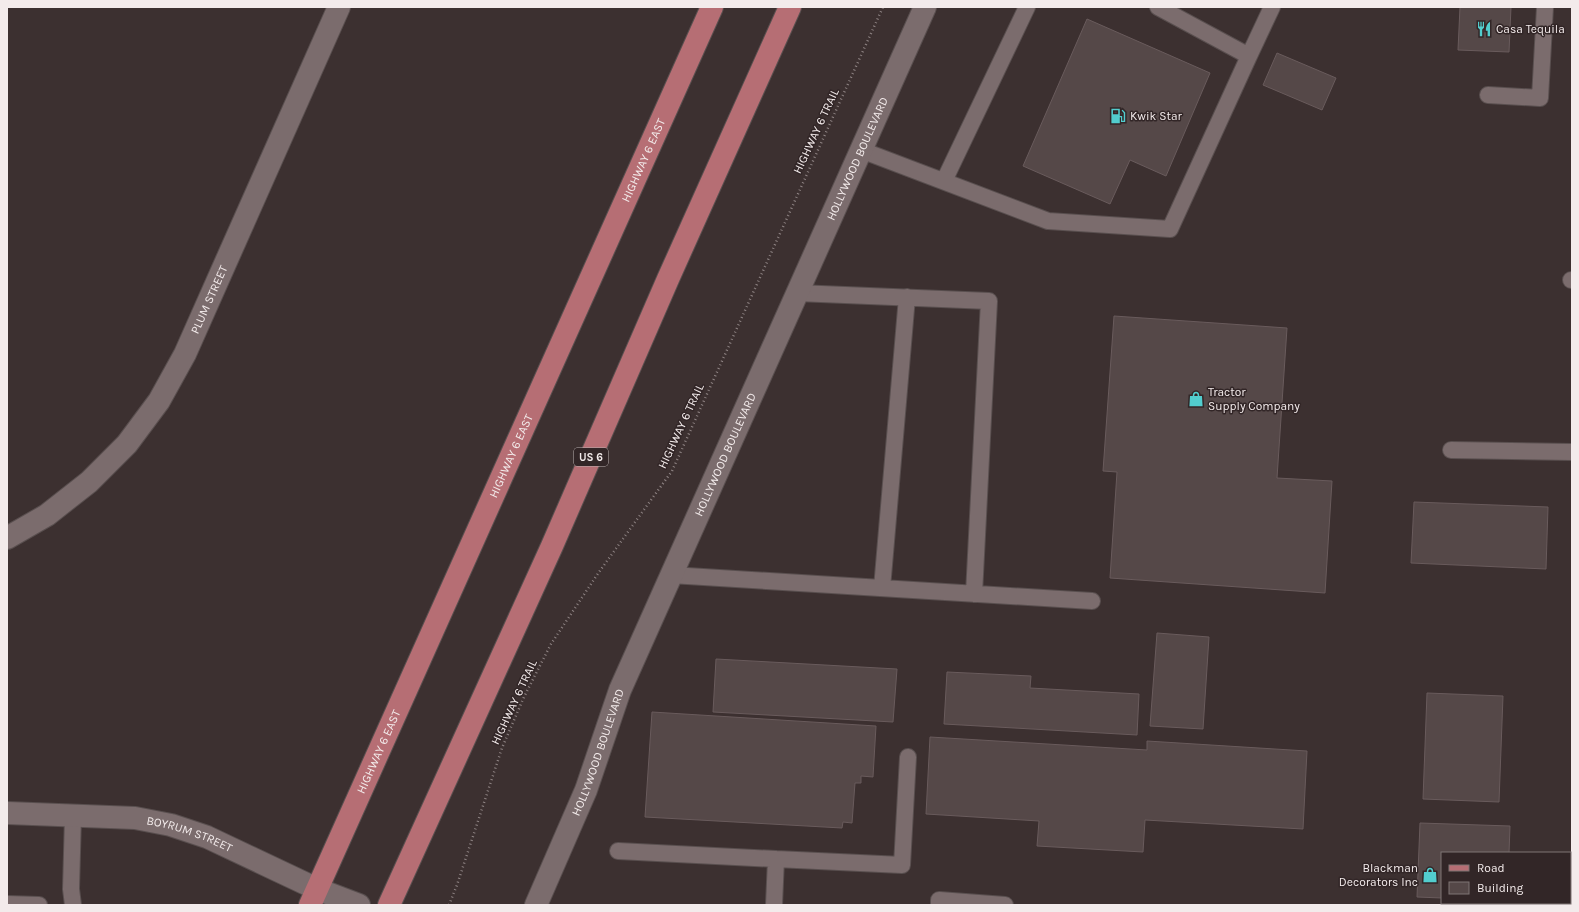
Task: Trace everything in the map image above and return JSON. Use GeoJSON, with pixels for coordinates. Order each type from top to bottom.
{"type":"FeatureCollection","features":[{"type":"Feature","properties":{"kind":"main road","name":"HIGHWAY 6 EAST"},"geometry":{"type":"LineString","coordinates":[[313,897],[712,7]]}},
{"type":"Feature","properties":{"kind":"main road","name":"US 6"},"geometry":{"type":"LineString","coordinates":[[389,905],[552,546],[668,279],[790,7]]}},
{"type":"Feature","properties":{"kind":"street","name":"PLUM STREET"},"geometry":{"type":"LineString","coordinates":[[7,538],[47,515],[89,482],[127,444],[159,401],[184,354],[339,7]]}},
{"type":"Feature","properties":{"kind":"street","name":"HOLLYWOOD BOULEVARD"},"geometry":{"type":"LineString","coordinates":[[536,905],[586,790],[620,690],[925,7]]}},
{"type":"Feature","properties":{"kind":"street","name":"BOYRUM STREET"},"geometry":{"type":"LineString","coordinates":[[7,813],[135,818],[171,825],[208,837],[313,897],[359,905]]}},
{"type":"Feature","properties":{"kind":"lane"},"geometry":{"type":"LineString","coordinates":[[944,181],[1027,7]]}},
{"type":"Feature","properties":{"kind":"lane"},"geometry":{"type":"LineString","coordinates":[[1158,7],[1249,56]]}},
{"type":"Feature","properties":{"kind":"lane"},"geometry":{"type":"LineString","coordinates":[[861,150],[1048,221],[1170,228],[1272,7]]}},
{"type":"Feature","properties":{"kind":"lane"},"geometry":{"type":"LineString","coordinates":[[1488,95],[1540,98],[1546,7]]}},
{"type":"Feature","properties":{"kind":"lane"},"geometry":{"type":"LineString","coordinates":[[797,293],[990,301],[974,594]]}},
{"type":"Feature","properties":{"kind":"lane"},"geometry":{"type":"LineString","coordinates":[[882,588],[907,297]]}},
{"type":"Feature","properties":{"kind":"lane"},"geometry":{"type":"LineString","coordinates":[[1451,450],[1572,452]]}},
{"type":"Feature","properties":{"kind":"lane"},"geometry":{"type":"LineString","coordinates":[[671,575],[1092,602]]}},
{"type":"Feature","properties":{"kind":"lane"},"geometry":{"type":"LineString","coordinates":[[618,850],[902,865],[908,757]]}},
{"type":"Feature","properties":{"kind":"lane"},"geometry":{"type":"LineString","coordinates":[[72,905],[73,816]]}},
{"type":"Feature","properties":{"kind":"lane"},"geometry":{"type":"LineString","coordinates":[[774,905],[776,859]]}},
{"type":"Feature","properties":{"kind":"lane"},"geometry":{"type":"LineString","coordinates":[[939,905],[939,900],[1005,905]]}},
{"type":"Feature","properties":{"kind":"lane"},"geometry":{"type":"LineString","coordinates":[[7,904],[39,905]]}},
{"type":"Feature","properties":{"kind":"path","name":"HIGHWAY 6 TRAIL"},"geometry":{"type":"LineString","coordinates":[[449,905],[502,748],[524,697],[551,644],[599,572],[672,471],[883,7]]}},
{"type":"Feature","properties":{"kind":"building","name":"Casa Tequila"},"geometry":{"type":"Polygon","coordinates":[[[1460,7],[1511,7],[1509,52],[1458,50],[1460,7]]]}},
{"type":"Feature","properties":{"kind":"building","name":"Kwik Star"},"geometry":{"type":"Polygon","coordinates":[[[1087,19],[1210,73],[1166,176],[1130,160],[1110,204],[1023,166],[1087,19]]]}},
{"type":"Feature","properties":{"kind":"building"},"geometry":{"type":"Polygon","coordinates":[[[1277,53],[1336,78],[1322,110],[1263,85],[1277,53]]]}},
{"type":"Feature","properties":{"kind":"building","name":"Tractor Supply Company"},"geometry":{"type":"Polygon","coordinates":[[[1114,316],[1287,328],[1277,478],[1332,481],[1325,593],[1110,578],[1117,472],[1103,471],[1114,316]]]}},
{"type":"Feature","properties":{"kind":"building"},"geometry":{"type":"Polygon","coordinates":[[[1414,502],[1548,507],[1546,569],[1411,563],[1414,502]]]}},
{"type":"Feature","properties":{"kind":"building"},"geometry":{"type":"Polygon","coordinates":[[[1157,633],[1209,637],[1203,729],[1150,726],[1157,633]]]}},
{"type":"Feature","properties":{"kind":"building"},"geometry":{"type":"Polygon","coordinates":[[[716,659],[897,669],[893,722],[713,712],[716,659]]]}},
{"type":"Feature","properties":{"kind":"building"},"geometry":{"type":"Polygon","coordinates":[[[947,672],[1031,676],[1030,688],[1139,694],[1137,735],[944,724],[947,672]]]}},
{"type":"Feature","properties":{"kind":"building"},"geometry":{"type":"Polygon","coordinates":[[[1427,693],[1503,696],[1499,802],[1423,799],[1427,693]]]}},
{"type":"Feature","properties":{"kind":"building"},"geometry":{"type":"Polygon","coordinates":[[[652,712],[876,726],[873,777],[861,776],[861,783],[855,783],[852,823],[843,822],[842,828],[645,817],[652,712]]]}},
{"type":"Feature","properties":{"kind":"building"},"geometry":{"type":"Polygon","coordinates":[[[930,737],[1147,750],[1147,741],[1307,751],[1303,829],[1145,820],[1143,852],[1037,846],[1039,821],[926,814],[930,737]]]}},
{"type":"Feature","properties":{"kind":"building","name":"Blackman Decorators Inc"},"geometry":{"type":"Polygon","coordinates":[[[1420,823],[1510,826],[1509,852],[1441,852],[1441,898],[1417,897],[1420,823]]]}},
{"type":"Feature","properties":{"kind":"place","name":"Casa Tequila"},"geometry":{"type":"Point","coordinates":[1484,29]}},
{"type":"Feature","properties":{"kind":"place","name":"Kwik Star"},"geometry":{"type":"Point","coordinates":[1118,116]}},
{"type":"Feature","properties":{"kind":"place","name":"Tractor Supply Company"},"geometry":{"type":"Point","coordinates":[1196,399]}},
{"type":"Feature","properties":{"kind":"place","name":"Blackman Decorators Inc"},"geometry":{"type":"Point","coordinates":[1430,875]}}]}
